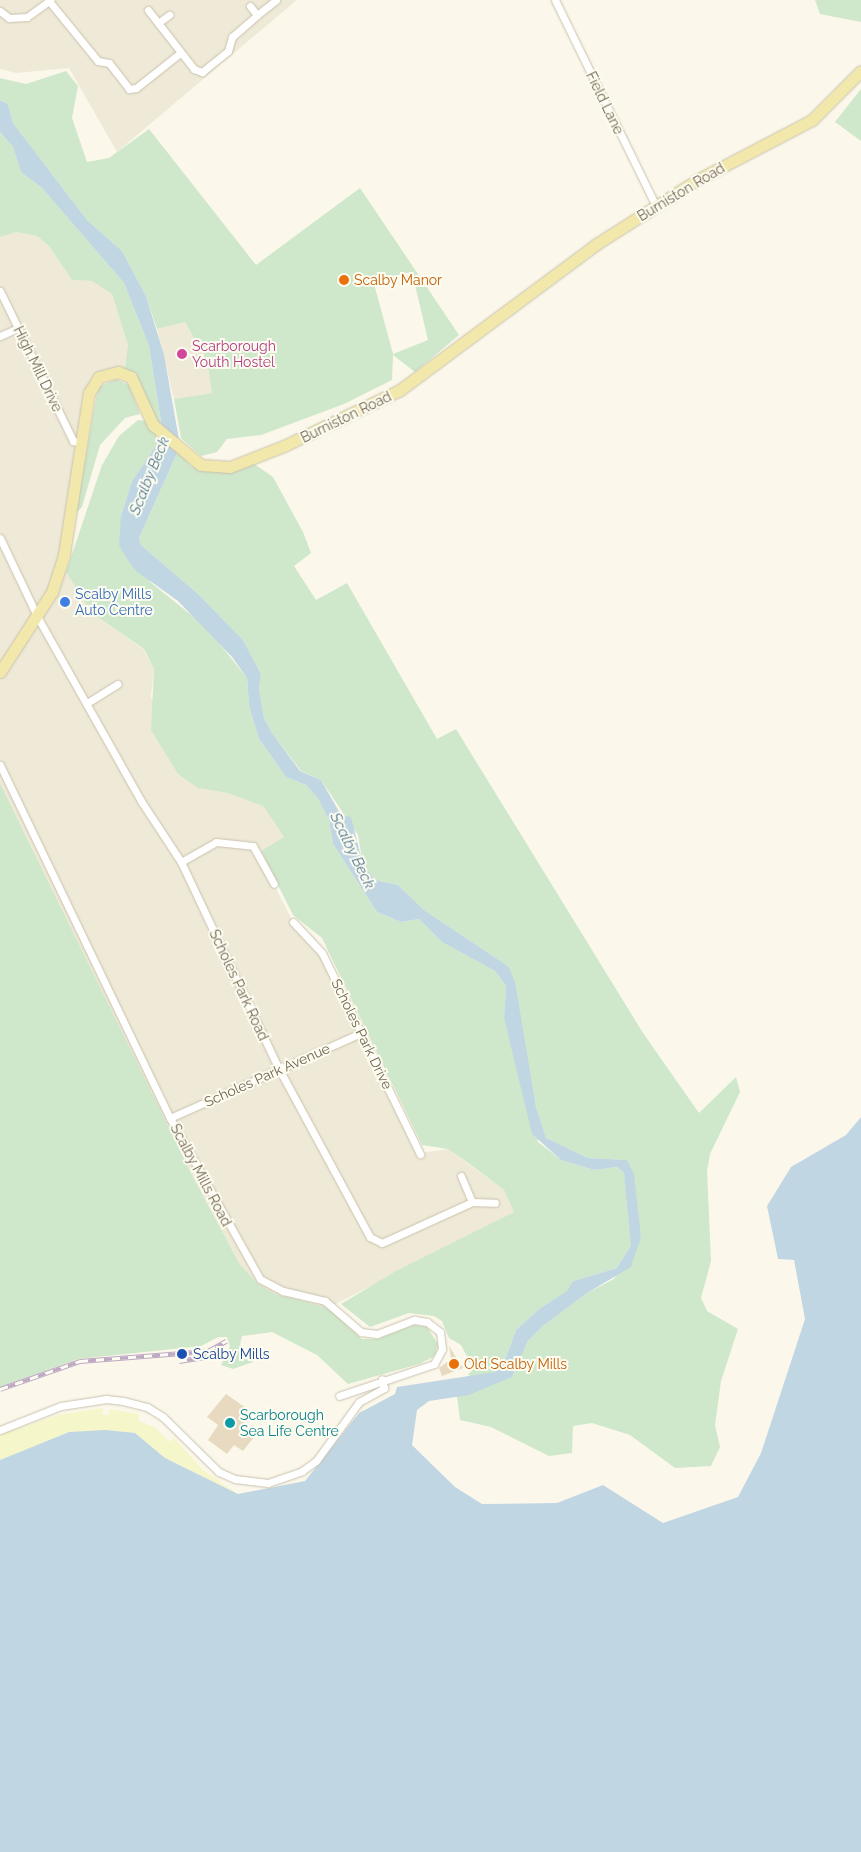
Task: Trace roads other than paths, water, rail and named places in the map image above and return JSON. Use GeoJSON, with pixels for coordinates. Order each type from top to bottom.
{"type":"FeatureCollection","features":[{"type":"Feature","properties":{"kind":"main road","name":"Burniston Road"},"geometry":{"type":"LineString","coordinates":[[0,672],[38,618],[64,554],[79,442],[93,382],[112,372],[126,374],[137,384],[159,431],[186,456],[201,465],[230,467],[302,439],[382,400],[438,364],[552,274],[656,206],[812,120],[861,71]]}},
{"type":"Feature","properties":{"kind":"street"},"geometry":{"type":"LineString","coordinates":[[0,11],[9,18],[27,17],[49,0],[98,61],[109,63],[129,89],[136,88],[180,52]]}},
{"type":"Feature","properties":{"kind":"street"},"geometry":{"type":"LineString","coordinates":[[148,10],[194,69],[202,72],[228,51],[232,37],[276,0]]}},
{"type":"Feature","properties":{"kind":"street","name":"Field Lane"},"geometry":{"type":"LineString","coordinates":[[555,0],[656,206]]}},
{"type":"Feature","properties":{"kind":"street"},"geometry":{"type":"LineString","coordinates":[[250,6],[257,15]]}},
{"type":"Feature","properties":{"kind":"street"},"geometry":{"type":"LineString","coordinates":[[158,23],[169,15]]}},
{"type":"Feature","properties":{"kind":"street","name":"High Mill Drive"},"geometry":{"type":"LineString","coordinates":[[0,291],[73,441],[79,442]]}},
{"type":"Feature","properties":{"kind":"street"},"geometry":{"type":"LineString","coordinates":[[0,336],[18,328]]}},
{"type":"Feature","properties":{"kind":"street","name":"Scholes Park Road"},"geometry":{"type":"LineString","coordinates":[[0,538],[38,618],[87,702],[141,802],[181,862],[279,1069],[370,1237],[382,1243],[472,1202],[495,1203]]}},
{"type":"Feature","properties":{"kind":"street"},"geometry":{"type":"LineString","coordinates":[[87,702],[118,684]]}},
{"type":"Feature","properties":{"kind":"street","name":"Scalby Mills Road"},"geometry":{"type":"LineString","coordinates":[[0,765],[170,1118],[260,1279],[283,1291],[325,1301],[361,1332],[377,1334],[414,1320],[427,1322],[440,1332],[442,1349],[434,1364],[382,1379],[339,1396]]}},
{"type":"Feature","properties":{"kind":"street"},"geometry":{"type":"LineString","coordinates":[[181,862],[216,842],[253,846],[274,884]]}},
{"type":"Feature","properties":{"kind":"street","name":"Scholes Park Drive"},"geometry":{"type":"LineString","coordinates":[[293,922],[322,953],[363,1032],[420,1154]]}},
{"type":"Feature","properties":{"kind":"street","name":"Scholes Park Avenue"},"geometry":{"type":"LineString","coordinates":[[170,1118],[363,1032]]}},
{"type":"Feature","properties":{"kind":"street"},"geometry":{"type":"LineString","coordinates":[[461,1176],[472,1202]]}},
{"type":"Feature","properties":{"kind":"street"},"geometry":{"type":"LineString","coordinates":[[0,1430],[61,1406],[106,1399],[123,1401],[147,1407],[164,1416],[219,1472],[235,1479],[268,1483],[302,1472],[316,1461],[359,1402],[384,1388],[382,1379]]}},
{"type":"Feature","properties":{"kind":"water"},"geometry":{"type":"Polygon","coordinates":[[[0,100],[8,104],[13,123],[87,220],[122,251],[146,296],[164,355],[180,445],[162,428],[149,346],[124,283],[42,188],[21,172],[13,147],[0,132],[0,100]]]}},
{"type":"Feature","properties":{"kind":"water","name":"Scalby Beck"},"geometry":{"type":"Polygon","coordinates":[[[162,437],[178,451],[139,538],[141,545],[198,594],[243,640],[261,674],[259,689],[264,718],[272,733],[300,771],[321,780],[341,815],[351,817],[363,865],[375,880],[398,885],[424,910],[508,966],[515,982],[536,1107],[546,1138],[588,1158],[627,1160],[634,1174],[641,1237],[631,1267],[587,1293],[543,1326],[528,1341],[512,1377],[469,1395],[429,1401],[417,1410],[412,1445],[455,1487],[482,1504],[557,1503],[603,1485],[663,1523],[738,1497],[761,1453],[805,1319],[794,1260],[778,1259],[767,1206],[791,1167],[846,1135],[861,1117],[861,1852],[0,1852],[0,1460],[69,1432],[105,1430],[135,1433],[165,1458],[238,1494],[305,1481],[359,1413],[395,1394],[397,1387],[495,1372],[503,1365],[516,1330],[539,1309],[567,1291],[573,1281],[617,1268],[631,1245],[624,1173],[617,1167],[594,1170],[561,1160],[532,1134],[504,1018],[506,986],[495,971],[442,942],[419,919],[401,922],[377,912],[333,844],[329,820],[317,797],[306,785],[286,777],[259,739],[249,706],[247,678],[232,657],[178,601],[136,571],[127,559],[119,545],[121,516],[132,481],[162,437]]]}},
{"type":"Feature","properties":{"kind":"railway"},"geometry":{"type":"LineString","coordinates":[[0,1389],[80,1361],[208,1351],[226,1341]]}},
{"type":"Feature","properties":{"kind":"railway"},"geometry":{"type":"LineString","coordinates":[[179,1361],[211,1356]]}},
{"type":"Feature","properties":{"kind":"place","name":"Scalby Manor"},"geometry":{"type":"Point","coordinates":[344,280]}},
{"type":"Feature","properties":{"kind":"place","name":"Scarborough Youth Hostel"},"geometry":{"type":"Point","coordinates":[182,354]}},
{"type":"Feature","properties":{"kind":"place","name":"Scalby Mills Auto Centre"},"geometry":{"type":"Point","coordinates":[65,602]}},
{"type":"Feature","properties":{"kind":"place","name":"Scalby Mills"},"geometry":{"type":"Point","coordinates":[182,1354]}},
{"type":"Feature","properties":{"kind":"place","name":"Old Scalby Mills"},"geometry":{"type":"Point","coordinates":[454,1364]}},
{"type":"Feature","properties":{"kind":"place","name":"Scarborough Sea Life Centre"},"geometry":{"type":"Point","coordinates":[230,1423]}}]}
